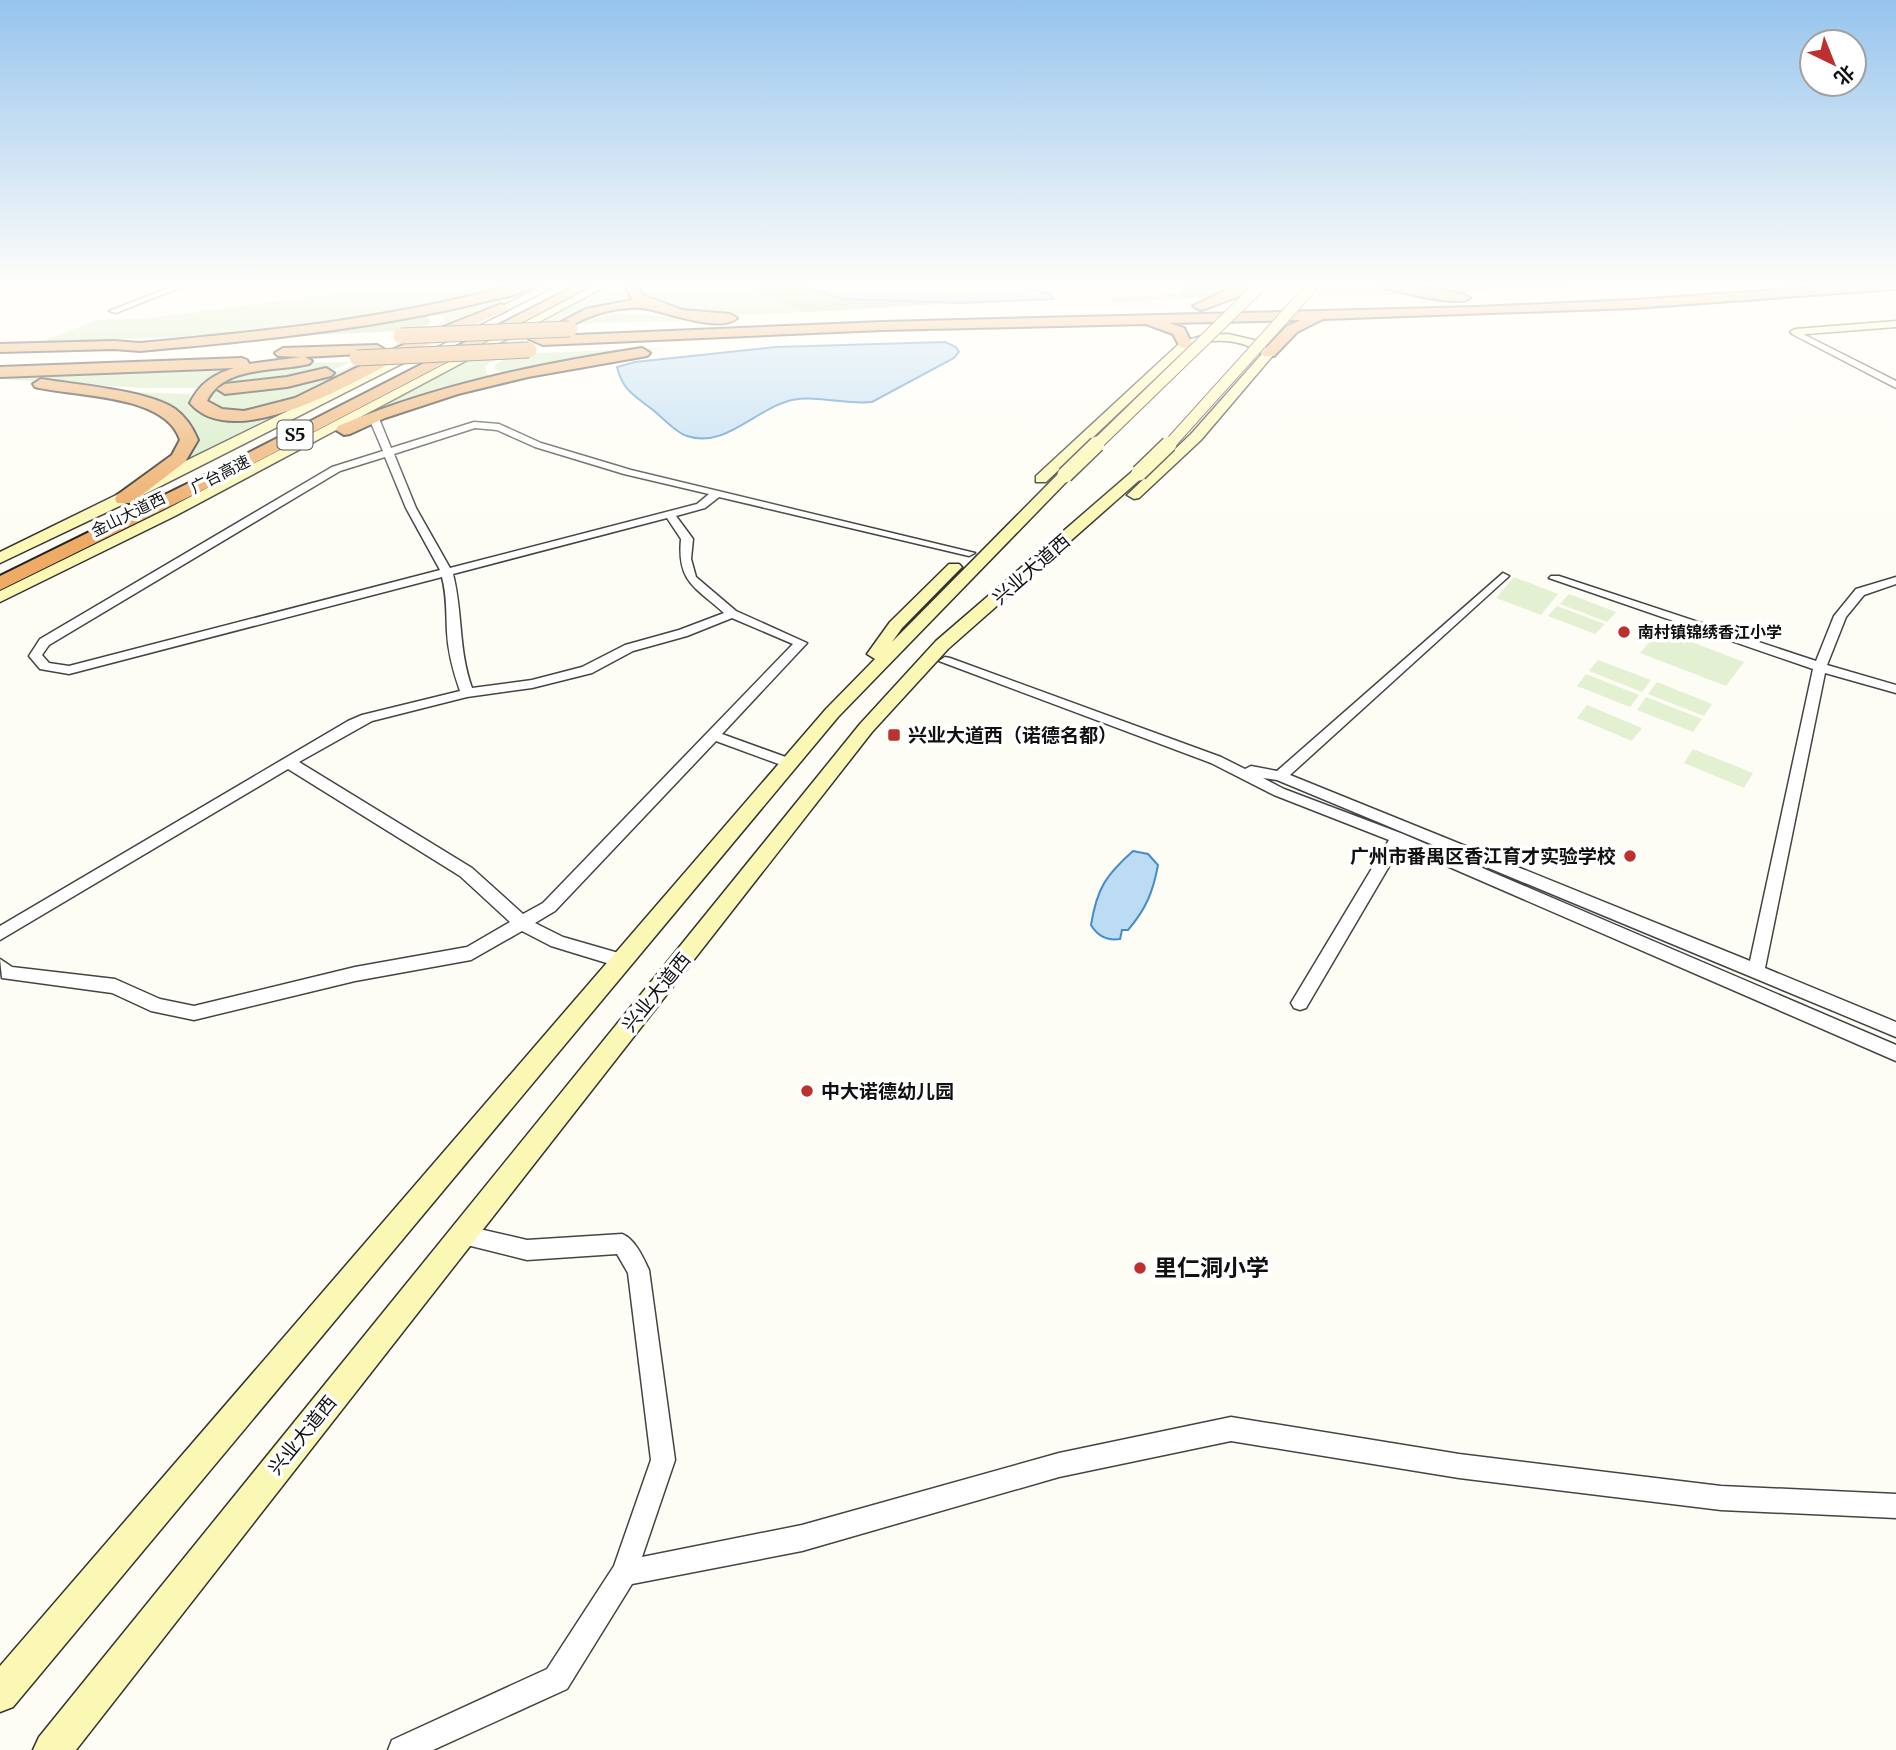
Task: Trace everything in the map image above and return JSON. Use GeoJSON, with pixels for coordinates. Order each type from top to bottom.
{"type":"FeatureCollection","features":[{"type":"Feature","properties":{"kind":"highway"},"geometry":{"type":"LineString","coordinates":[[0,372],[160,366]]}},
{"type":"Feature","properties":{"kind":"highway"},"geometry":{"type":"LineString","coordinates":[[262,366],[231,374],[204,390],[198,403],[218,413],[239,415],[293,405],[374,366]]}},
{"type":"Feature","properties":{"kind":"highway"},"geometry":{"type":"LineString","coordinates":[[219,389],[287,382],[347,366]]}},
{"type":"Feature","properties":{"kind":"highway","name":"广台高速"},"geometry":{"type":"LineString","coordinates":[[0,570],[411,366]]}},
{"type":"Feature","properties":{"kind":"highway","name":"广台高速"},"geometry":{"type":"LineString","coordinates":[[0,584],[430,366]]}},
{"type":"Feature","properties":{"kind":"highway"},"geometry":{"type":"LineString","coordinates":[[491,366],[489,367],[495,374],[513,375]]}},
{"type":"Feature","properties":{"kind":"highway"},"geometry":{"type":"LineString","coordinates":[[255,468],[373,416],[434,395],[513,375],[567,366]]}},
{"type":"Feature","properties":{"kind":"highway"},"geometry":{"type":"LineString","coordinates":[[0,381],[181,390]]}},
{"type":"Feature","properties":{"kind":"highway"},"geometry":{"type":"LineString","coordinates":[[59,386],[150,402],[171,413],[187,430],[190,440],[178,458],[124,499]]}},
{"type":"Feature","properties":{"kind":"main road","name":"金山大道西"},"geometry":{"type":"LineString","coordinates":[[0,558],[124,499],[389,366]]}},
{"type":"Feature","properties":{"kind":"main road","name":"金山大道西"},"geometry":{"type":"LineString","coordinates":[[0,597],[450,366]]}},
{"type":"Feature","properties":{"kind":"main road"},"geometry":{"type":"LineString","coordinates":[[832,713],[896,625],[1041,480],[1162,366]]}},
{"type":"Feature","properties":{"kind":"main road","name":"兴业大道西"},"geometry":{"type":"LineString","coordinates":[[0,1694],[832,713],[1065,475],[1178,366]]}},
{"type":"Feature","properties":{"kind":"main road","name":"兴业大道西"},"geometry":{"type":"LineString","coordinates":[[52,1750],[866,728],[942,645],[1175,439],[1241,366]]}},
{"type":"Feature","properties":{"kind":"main road"},"geometry":{"type":"LineString","coordinates":[[866,728],[1110,517],[1186,446],[1258,366]]}},
{"type":"Feature","properties":{"kind":"main road"},"geometry":{"type":"LineString","coordinates":[[877,667],[889,666],[906,672],[911,679]]}},
{"type":"Feature","properties":{"kind":"street"},"geometry":{"type":"LineString","coordinates":[[1859,366],[1896,385]]}},
{"type":"Feature","properties":{"kind":"street"},"geometry":{"type":"LineString","coordinates":[[373,416],[411,508],[447,572],[453,597],[457,664],[467,693]]}},
{"type":"Feature","properties":{"kind":"street"},"geometry":{"type":"LineString","coordinates":[[717,493],[701,506],[69,670],[45,666],[35,656],[44,642],[336,469],[474,425],[499,427],[575,457],[969,553]]}},
{"type":"Feature","properties":{"kind":"street"},"geometry":{"type":"LineString","coordinates":[[0,966],[8,973],[115,986],[157,1006],[194,1013],[355,974],[471,953],[549,907],[801,643],[732,614],[691,578],[685,559],[687,539],[670,514]]}},
{"type":"Feature","properties":{"kind":"street"},"geometry":{"type":"LineString","coordinates":[[1280,776],[1503,576]]}},
{"type":"Feature","properties":{"kind":"street"},"geometry":{"type":"LineString","coordinates":[[1555,578],[1820,667],[1896,689]]}},
{"type":"Feature","properties":{"kind":"street"},"geometry":{"type":"LineString","coordinates":[[1756,971],[1820,667],[1840,616],[1860,592],[1896,580]]}},
{"type":"Feature","properties":{"kind":"street"},"geometry":{"type":"LineString","coordinates":[[0,934],[288,762],[367,718],[467,693],[532,684],[587,670],[629,648],[683,633],[732,614]]}},
{"type":"Feature","properties":{"kind":"street"},"geometry":{"type":"LineString","coordinates":[[945,662],[1238,769],[1279,792],[1398,838],[1896,1053]]}},
{"type":"Feature","properties":{"kind":"street"},"geometry":{"type":"LineString","coordinates":[[713,735],[789,764]]}},
{"type":"Feature","properties":{"kind":"street"},"geometry":{"type":"LineString","coordinates":[[288,762],[466,872],[523,924],[544,936],[623,961]]}},
{"type":"Feature","properties":{"kind":"street"},"geometry":{"type":"LineString","coordinates":[[1238,769],[1280,776],[1896,1030]]}},
{"type":"Feature","properties":{"kind":"street"},"geometry":{"type":"LineString","coordinates":[[1300,1003],[1398,838]]}},
{"type":"Feature","properties":{"kind":"street"},"geometry":{"type":"LineString","coordinates":[[402,1750],[557,1679],[624,1573],[663,1460],[638,1270],[622,1244],[527,1250],[461,1235]]}},
{"type":"Feature","properties":{"kind":"street"},"geometry":{"type":"LineString","coordinates":[[624,1573],[802,1538],[1059,1465],[1231,1429],[1459,1466],[1694,1495],[1896,1506]]}},
{"type":"Feature","properties":{"kind":"green space"},"geometry":{"type":"Polygon","coordinates":[[[254,366],[208,382],[200,388],[143,388],[0,379],[0,376],[254,366]]]}},
{"type":"Feature","properties":{"kind":"green space"},"geometry":{"type":"Polygon","coordinates":[[[278,366],[342,366],[302,378],[211,387],[243,373],[278,366]]]}},
{"type":"Feature","properties":{"kind":"green space"},"geometry":{"type":"Polygon","coordinates":[[[352,366],[368,366],[306,397],[254,409],[236,410],[214,406],[204,397],[207,391],[311,379],[352,366]]]}},
{"type":"Feature","properties":{"kind":"green space"},"geometry":{"type":"Polygon","coordinates":[[[457,366],[486,366],[487,374],[495,377],[382,409],[401,395],[457,366]]]}},
{"type":"Feature","properties":{"kind":"green space"},"geometry":{"type":"Polygon","coordinates":[[[495,366],[555,366],[505,373],[494,369],[495,366]]]}},
{"type":"Feature","properties":{"kind":"green space"},"geometry":{"type":"Polygon","coordinates":[[[128,392],[190,394],[192,402],[229,414],[306,403],[183,460],[197,438],[188,419],[171,406],[128,392]]]}},
{"type":"Feature","properties":{"kind":"green space"},"geometry":{"type":"Polygon","coordinates":[[[1514,577],[1558,594],[1541,615],[1496,598],[1514,577]]]}},
{"type":"Feature","properties":{"kind":"green space"},"geometry":{"type":"Polygon","coordinates":[[[1569,594],[1616,612],[1607,622],[1560,604],[1569,594]]]}},
{"type":"Feature","properties":{"kind":"green space"},"geometry":{"type":"Polygon","coordinates":[[[1557,606],[1605,624],[1595,634],[1548,616],[1557,606]]]}},
{"type":"Feature","properties":{"kind":"green space"},"geometry":{"type":"Polygon","coordinates":[[[1660,630],[1744,662],[1726,686],[1640,653],[1660,630]]]}},
{"type":"Feature","properties":{"kind":"green space"},"geometry":{"type":"Polygon","coordinates":[[[1598,660],[1651,680],[1642,692],[1589,671],[1598,660]]]}},
{"type":"Feature","properties":{"kind":"green space"},"geometry":{"type":"Polygon","coordinates":[[[1586,674],[1639,695],[1630,707],[1577,686],[1586,674]]]}},
{"type":"Feature","properties":{"kind":"green space"},"geometry":{"type":"Polygon","coordinates":[[[1657,682],[1712,704],[1704,716],[1648,694],[1657,682]]]}},
{"type":"Feature","properties":{"kind":"green space"},"geometry":{"type":"Polygon","coordinates":[[[1646,697],[1702,719],[1693,732],[1637,710],[1646,697]]]}},
{"type":"Feature","properties":{"kind":"green space"},"geometry":{"type":"Polygon","coordinates":[[[1587,705],[1642,728],[1632,741],[1577,718],[1587,705]]]}},
{"type":"Feature","properties":{"kind":"green space"},"geometry":{"type":"Polygon","coordinates":[[[1693,749],[1753,773],[1744,788],[1684,763],[1693,749]]]}},
{"type":"Feature","properties":{"kind":"water"},"geometry":{"type":"Polygon","coordinates":[[[940,366],[872,402],[792,400],[779,404],[728,432],[701,439],[678,432],[635,396],[622,382],[617,367],[940,366]]]}},
{"type":"Feature","properties":{"kind":"water"},"geometry":{"type":"Polygon","coordinates":[[[1133,851],[1148,854],[1158,865],[1154,884],[1140,915],[1128,930],[1122,930],[1120,939],[1107,938],[1096,932],[1091,925],[1096,901],[1109,875],[1133,851]]]}},
{"type":"Feature","properties":{"kind":"place","name":"南村镇锦绣香江小学"},"geometry":{"type":"Point","coordinates":[1624,632]}},
{"type":"Feature","properties":{"kind":"place","name":"兴业大道西（诺德名都）"},"geometry":{"type":"Point","coordinates":[894,735]}},
{"type":"Feature","properties":{"kind":"place","name":"广州市番禺区香江育才实验学校"},"geometry":{"type":"Point","coordinates":[1630,856]}},
{"type":"Feature","properties":{"kind":"place","name":"中大诺德幼儿园"},"geometry":{"type":"Point","coordinates":[807,1091]}},
{"type":"Feature","properties":{"kind":"place","name":"里仁洞小学"},"geometry":{"type":"Point","coordinates":[1140,1268]}}]}
